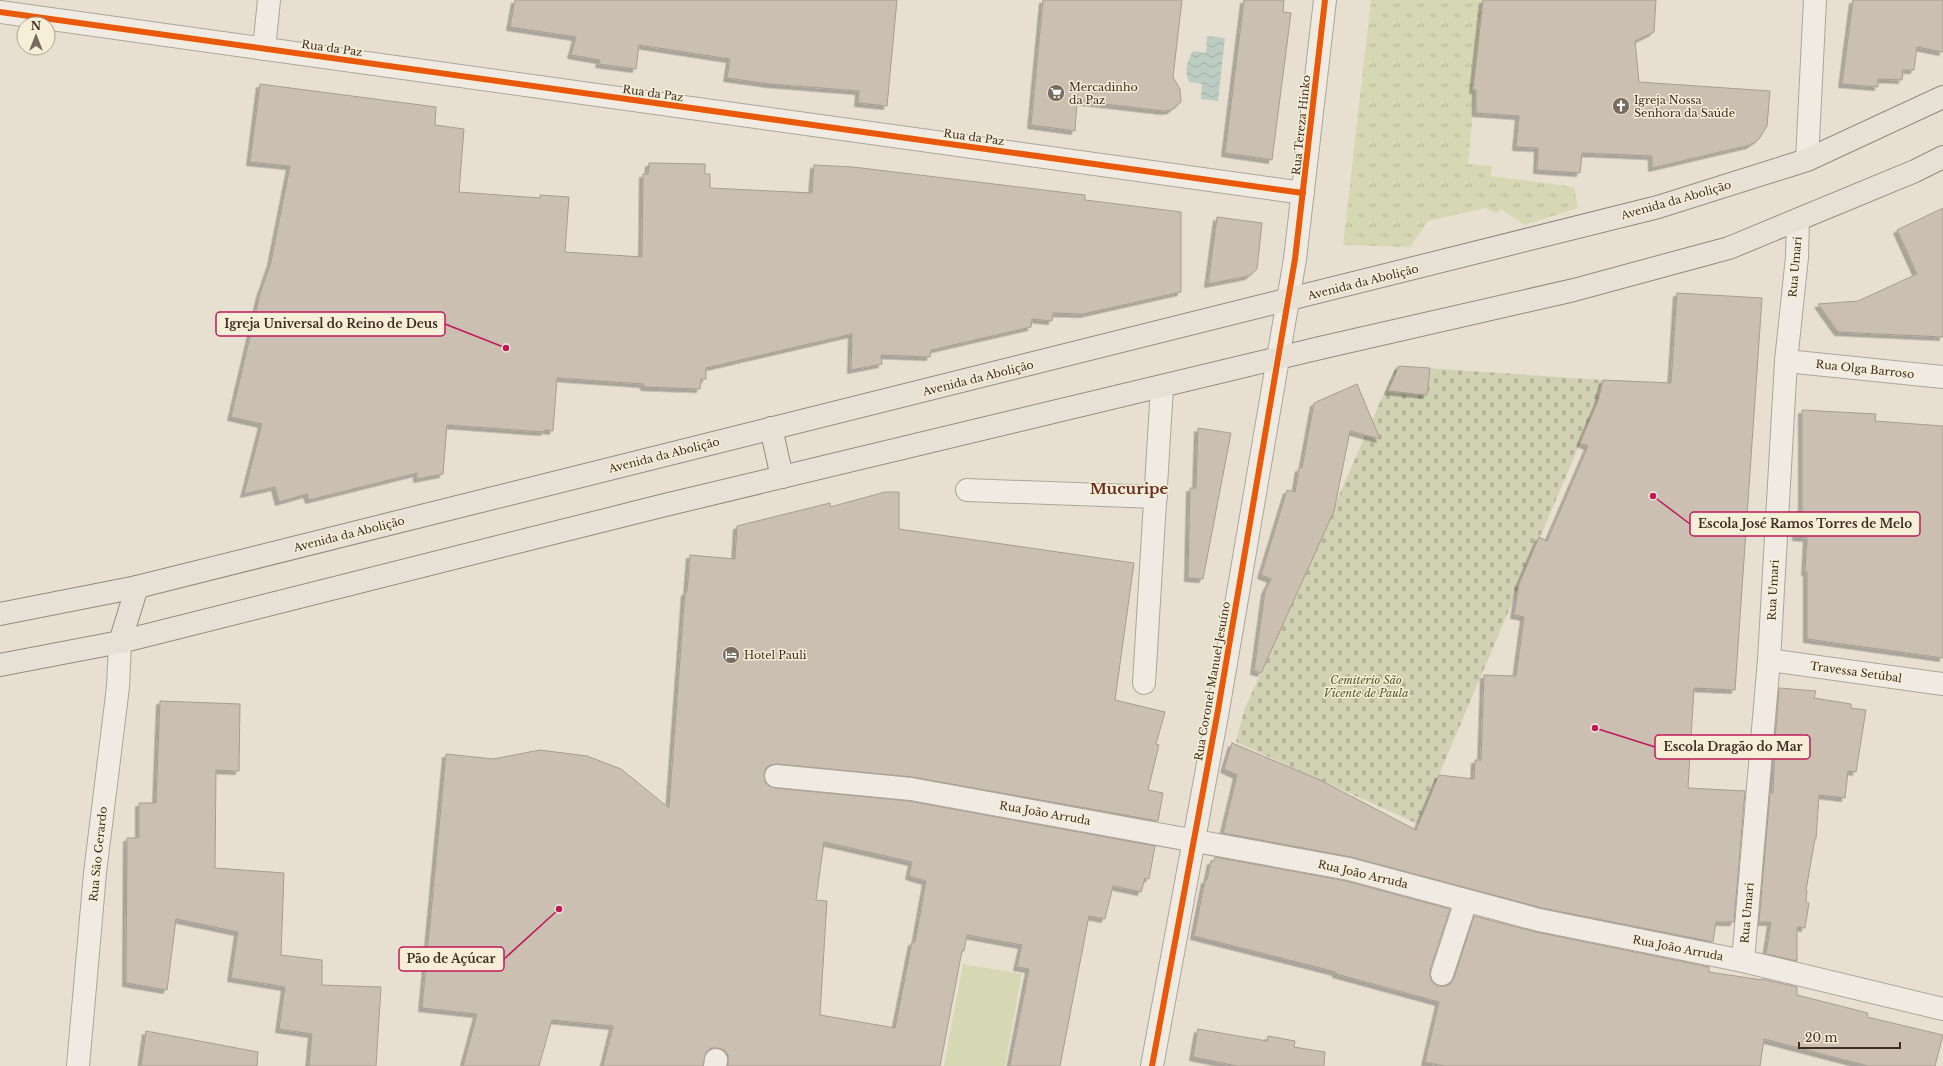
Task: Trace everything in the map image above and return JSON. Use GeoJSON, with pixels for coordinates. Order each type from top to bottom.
{"type":"FeatureCollection","features":[{"type":"Feature","properties":{"kind":"main road","name":"Avenida da Abolição"},"geometry":{"type":"LineString","coordinates":[[0,614],[137,587],[1658,207],[1807,160],[1943,98]]}},
{"type":"Feature","properties":{"kind":"main road"},"geometry":{"type":"LineString","coordinates":[[0,665],[120,642],[782,477],[1279,358],[1574,290],[1729,248],[1798,220],[1943,157]]}},
{"type":"Feature","properties":{"kind":"main road"},"geometry":{"type":"LineString","coordinates":[[771,428],[782,477]]}},
{"type":"Feature","properties":{"kind":"main road"},"geometry":{"type":"LineString","coordinates":[[120,642],[137,587]]}},
{"type":"Feature","properties":{"kind":"street"},"geometry":{"type":"LineString","coordinates":[[264,48],[269,0]]}},
{"type":"Feature","properties":{"kind":"street","name":"Rua Tereza Hinko"},"geometry":{"type":"LineString","coordinates":[[1289,300],[1325,0]]}},
{"type":"Feature","properties":{"kind":"street"},"geometry":{"type":"LineString","coordinates":[[1807,160],[1815,0]]}},
{"type":"Feature","properties":{"kind":"street","name":"Rua da Paz"},"geometry":{"type":"LineString","coordinates":[[0,12],[1303,193]]}},
{"type":"Feature","properties":{"kind":"street","name":"Rua Umari"},"geometry":{"type":"LineString","coordinates":[[1743,961],[1769,660],[1786,361],[1797,257],[1798,220]]}},
{"type":"Feature","properties":{"kind":"street","name":"Rua Coronel Manuel Jesuíno"},"geometry":{"type":"LineString","coordinates":[[1152,1066],[1194,841],[1289,300]]}},
{"type":"Feature","properties":{"kind":"street","name":"Rua Olga Barroso"},"geometry":{"type":"LineString","coordinates":[[1786,361],[1943,377]]}},
{"type":"Feature","properties":{"kind":"street"},"geometry":{"type":"LineString","coordinates":[[1144,684],[1162,387]]}},
{"type":"Feature","properties":{"kind":"street"},"geometry":{"type":"LineString","coordinates":[[967,490],[1156,497]]}},
{"type":"Feature","properties":{"kind":"street","name":"Rua São Gerardo"},"geometry":{"type":"LineString","coordinates":[[78,1066],[95,872],[118,687],[120,642]]}},
{"type":"Feature","properties":{"kind":"street","name":"Travessa Setúbal"},"geometry":{"type":"LineString","coordinates":[[1769,660],[1943,684]]}},
{"type":"Feature","properties":{"kind":"street","name":"Rua João Arruda"},"geometry":{"type":"LineString","coordinates":[[776,776],[910,789],[1349,869],[1539,920],[1743,961],[1943,1009]]}},
{"type":"Feature","properties":{"kind":"street"},"geometry":{"type":"LineString","coordinates":[[1442,974],[1466,900]]}},
{"type":"Feature","properties":{"kind":"green space"},"geometry":{"type":"Polygon","coordinates":[[[1371,0],[1484,0],[1468,164],[1492,166],[1491,176],[1574,187],[1578,208],[1524,225],[1501,209],[1496,214],[1486,208],[1428,221],[1410,247],[1343,245],[1371,0]]]}},
{"type":"Feature","properties":{"kind":"green space","name":"Cemitério São Vicente de Paula"},"geometry":{"type":"Polygon","coordinates":[[[1396,366],[1603,380],[1598,401],[1418,824],[1236,742],[1244,711],[1396,366]]]}},
{"type":"Feature","properties":{"kind":"green space"},"geometry":{"type":"Polygon","coordinates":[[[963,964],[1022,974],[1005,1066],[944,1066],[963,964]]]}},
{"type":"Feature","properties":{"kind":"water"},"geometry":{"type":"Polygon","coordinates":[[[1207,36],[1225,38],[1218,101],[1201,99],[1202,84],[1189,82],[1186,70],[1193,51],[1206,53],[1207,36]]]}},
{"type":"Feature","properties":{"kind":"building"},"geometry":{"type":"Polygon","coordinates":[[[515,0],[897,0],[887,106],[858,103],[859,91],[770,84],[727,78],[730,59],[639,45],[636,69],[599,64],[600,60],[571,55],[576,37],[510,27],[515,0]]]}},
{"type":"Feature","properties":{"kind":"building"},"geometry":{"type":"Polygon","coordinates":[[[1043,0],[1182,0],[1173,77],[1180,89],[1181,102],[1171,110],[1165,111],[1077,101],[1075,131],[1031,125],[1043,0]]]}},
{"type":"Feature","properties":{"kind":"building"},"geometry":{"type":"Polygon","coordinates":[[[1244,0],[1284,0],[1283,12],[1291,13],[1272,160],[1225,153],[1244,0]]]}},
{"type":"Feature","properties":{"kind":"building","name":"Igreja Nossa Senhora da Saúde"},"geometry":{"type":"Polygon","coordinates":[[[1483,0],[1656,0],[1654,32],[1635,41],[1639,82],[1770,91],[1767,126],[1759,139],[1750,145],[1652,168],[1652,156],[1582,153],[1580,173],[1537,170],[1538,148],[1516,147],[1519,116],[1476,113],[1476,90],[1473,90],[1483,0]]]}},
{"type":"Feature","properties":{"kind":"building"},"geometry":{"type":"Polygon","coordinates":[[[1853,0],[1943,0],[1943,52],[1917,47],[1914,70],[1903,70],[1902,80],[1878,79],[1878,87],[1842,84],[1853,0]]]}},
{"type":"Feature","properties":{"kind":"building"},"geometry":{"type":"Polygon","coordinates":[[[260,84],[436,107],[435,125],[464,129],[459,192],[540,198],[540,195],[569,197],[565,252],[642,257],[643,174],[648,174],[649,163],[705,164],[705,174],[710,174],[710,188],[812,193],[814,165],[853,167],[1085,195],[1085,200],[1181,212],[1181,292],[1083,314],[1053,313],[1052,321],[1032,319],[1031,327],[931,350],[930,357],[881,355],[882,364],[851,370],[852,334],[706,368],[706,379],[701,379],[700,389],[644,387],[644,384],[557,378],[553,431],[545,430],[544,432],[447,425],[443,474],[417,479],[417,473],[309,500],[307,494],[279,502],[275,487],[244,494],[262,424],[231,417],[260,294],[271,262],[290,166],[250,162],[260,84]]]}},
{"type":"Feature","properties":{"kind":"building"},"geometry":{"type":"Polygon","coordinates":[[[1943,208],[1943,337],[1838,332],[1818,304],[1858,301],[1917,274],[1897,230],[1943,208]]]}},
{"type":"Feature","properties":{"kind":"building"},"geometry":{"type":"Polygon","coordinates":[[[1217,217],[1262,223],[1257,269],[1249,276],[1208,284],[1217,217]]]}},
{"type":"Feature","properties":{"kind":"building"},"geometry":{"type":"Polygon","coordinates":[[[1677,293],[1762,298],[1735,690],[1694,688],[1688,788],[1745,791],[1734,922],[1716,922],[1713,942],[1542,908],[1351,857],[1223,833],[1237,775],[1224,769],[1232,743],[1320,780],[1416,830],[1439,775],[1474,779],[1475,760],[1481,760],[1484,675],[1516,676],[1524,617],[1514,615],[1519,584],[1539,537],[1547,541],[1588,446],[1580,443],[1598,401],[1603,380],[1671,383],[1677,293]]]}},
{"type":"Feature","properties":{"kind":"building"},"geometry":{"type":"Polygon","coordinates":[[[1399,366],[1430,368],[1427,395],[1388,391],[1399,366]]]}},
{"type":"Feature","properties":{"kind":"building"},"geometry":{"type":"Polygon","coordinates":[[[1357,384],[1380,439],[1350,431],[1334,511],[1261,673],[1254,671],[1265,591],[1271,579],[1261,575],[1287,490],[1295,492],[1299,468],[1302,468],[1314,403],[1357,384]]]}},
{"type":"Feature","properties":{"kind":"building"},"geometry":{"type":"Polygon","coordinates":[[[1802,410],[1876,414],[1875,421],[1943,426],[1943,658],[1807,639],[1807,572],[1805,572],[1807,538],[1796,537],[1797,511],[1802,512],[1802,410]]]}},
{"type":"Feature","properties":{"kind":"building"},"geometry":{"type":"Polygon","coordinates":[[[1198,428],[1231,433],[1203,579],[1188,578],[1190,488],[1196,488],[1198,428]]]}},
{"type":"Feature","properties":{"kind":"building"},"geometry":{"type":"Polygon","coordinates":[[[885,492],[899,492],[899,529],[1134,563],[1115,700],[1165,712],[1156,744],[1159,745],[1148,790],[1163,793],[1158,821],[912,777],[777,764],[770,765],[766,768],[764,774],[765,782],[769,786],[775,788],[909,801],[1155,846],[1149,879],[1145,878],[1141,892],[1113,886],[1105,919],[1089,916],[1060,1066],[1010,1066],[1029,969],[1017,967],[1022,945],[967,935],[964,951],[962,951],[940,1066],[728,1066],[728,1055],[724,1050],[711,1048],[706,1052],[703,1066],[603,1066],[613,1026],[552,1020],[539,1066],[463,1066],[477,1014],[422,1008],[446,754],[493,759],[540,750],[587,756],[621,769],[669,808],[685,592],[687,592],[690,555],[735,559],[737,526],[830,503],[830,507],[885,492]],[[824,842],[816,900],[827,901],[820,1015],[895,1028],[912,942],[915,942],[926,881],[909,876],[912,862],[824,842]]]}},
{"type":"Feature","properties":{"kind":"building"},"geometry":{"type":"Polygon","coordinates":[[[1779,688],[1816,691],[1814,698],[1851,704],[1851,708],[1866,710],[1856,772],[1848,771],[1845,798],[1819,795],[1816,839],[1806,890],[1806,902],[1809,903],[1805,928],[1797,927],[1797,961],[1766,954],[1771,922],[1759,922],[1770,793],[1773,793],[1779,688]]]}},
{"type":"Feature","properties":{"kind":"building"},"geometry":{"type":"Polygon","coordinates":[[[160,701],[240,704],[239,771],[216,770],[215,868],[284,873],[281,955],[322,960],[322,985],[381,987],[376,1066],[309,1066],[312,1034],[279,1029],[285,987],[231,978],[238,932],[176,919],[167,990],[126,983],[127,838],[139,838],[139,803],[156,803],[160,701]]]}},
{"type":"Feature","properties":{"kind":"building"},"geometry":{"type":"Polygon","coordinates":[[[1215,857],[1346,881],[1450,909],[1430,970],[1432,982],[1438,986],[1450,984],[1454,978],[1474,916],[1536,932],[1709,967],[1709,972],[1762,979],[1797,987],[1797,995],[1868,1013],[1867,1017],[1943,1035],[1935,1066],[1868,1066],[1764,1039],[1760,1066],[1444,1066],[1425,1062],[1439,1002],[1336,974],[1336,972],[1194,936],[1205,880],[1207,880],[1211,861],[1214,861],[1215,857]]]}},
{"type":"Feature","properties":{"kind":"building"},"geometry":{"type":"Polygon","coordinates":[[[1198,1029],[1267,1041],[1268,1036],[1295,1041],[1294,1047],[1325,1052],[1324,1066],[1237,1066],[1193,1057],[1198,1029]]]}},
{"type":"Feature","properties":{"kind":"building"},"geometry":{"type":"Polygon","coordinates":[[[146,1031],[258,1052],[257,1066],[141,1066],[146,1031]]]}},
{"type":"Feature","properties":{"kind":"cycle path"},"geometry":{"type":"LineString","coordinates":[[1152,1066],[1218,710],[1295,259],[1325,0]]}},
{"type":"Feature","properties":{"kind":"cycle path"},"geometry":{"type":"LineString","coordinates":[[0,12],[1303,193]]}},
{"type":"Feature","properties":{"kind":"place","name":"Mercadinho da Paz"},"geometry":{"type":"Point","coordinates":[1056,93]}},
{"type":"Feature","properties":{"kind":"place","name":"Igreja Nossa Senhora da Saúde"},"geometry":{"type":"Point","coordinates":[1621,106]}},
{"type":"Feature","properties":{"kind":"place","name":"Igreja Universal do Reino de Deus"},"geometry":{"type":"Point","coordinates":[506,348]}},
{"type":"Feature","properties":{"kind":"place","name":"Escola José Ramos Torres de Melo"},"geometry":{"type":"Point","coordinates":[1653,496]}},
{"type":"Feature","properties":{"kind":"place","name":"Hotel Pauli"},"geometry":{"type":"Point","coordinates":[731,655]}},
{"type":"Feature","properties":{"kind":"place","name":"Escola Dragão do Mar"},"geometry":{"type":"Point","coordinates":[1595,728]}},
{"type":"Feature","properties":{"kind":"place","name":"Pão de Açúcar"},"geometry":{"type":"Point","coordinates":[559,909]}},
{"type":"Feature","properties":{"kind":"district","name":"Mucuripe"},"geometry":{"type":"Point","coordinates":[1129,489]}}]}
